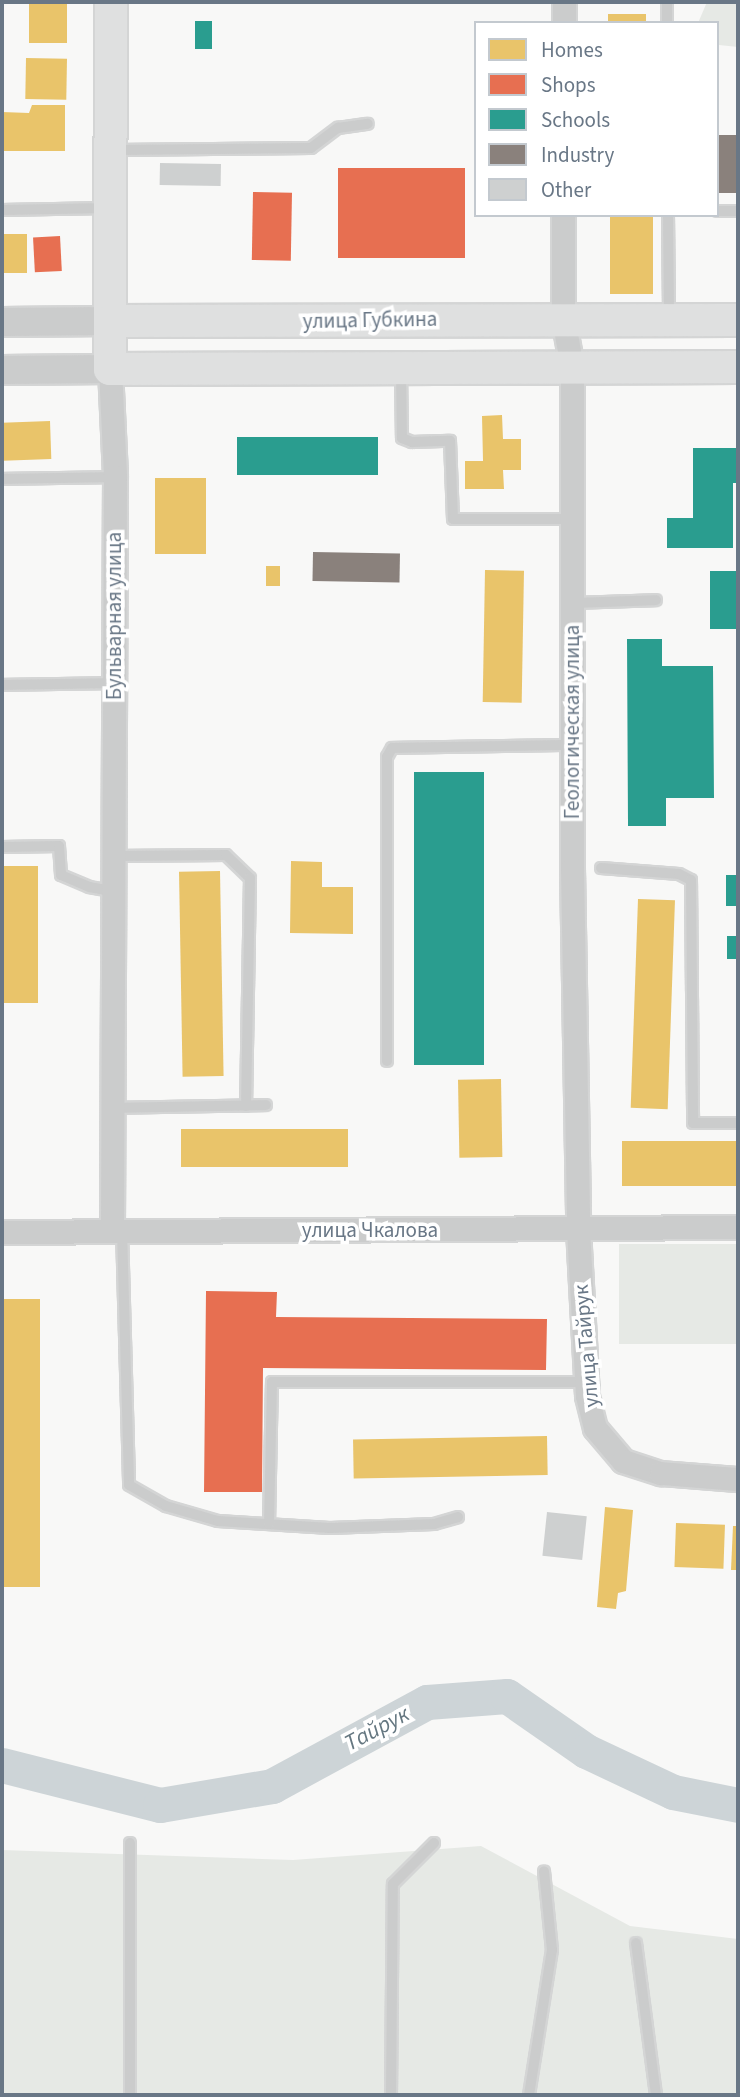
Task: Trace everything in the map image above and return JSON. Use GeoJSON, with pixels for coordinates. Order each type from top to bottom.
{"type":"FeatureCollection","features":[{"type":"Feature","properties":{"kind":"main road","name":"Бульварная улица"},"geometry":{"type":"LineString","coordinates":[[110,369],[111,2]]}},
{"type":"Feature","properties":{"kind":"main road","name":"улица Губкина"},"geometry":{"type":"LineString","coordinates":[[110,321],[563,318],[738,320]]}},
{"type":"Feature","properties":{"kind":"main road"},"geometry":{"type":"LineString","coordinates":[[110,369],[738,367]]}},
{"type":"Feature","properties":{"kind":"street"},"geometry":{"type":"LineString","coordinates":[[564,2],[564,21]]}},
{"type":"Feature","properties":{"kind":"street","name":"Геологическая улица"},"geometry":{"type":"LineString","coordinates":[[563,217],[563,318],[572,368],[572,745],[578,1229]]}},
{"type":"Feature","properties":{"kind":"street","name":"улица Губкина"},"geometry":{"type":"LineString","coordinates":[[2,322],[110,321]]}},
{"type":"Feature","properties":{"kind":"street"},"geometry":{"type":"LineString","coordinates":[[2,370],[110,369]]}},
{"type":"Feature","properties":{"kind":"street","name":"Бульварная улица"},"geometry":{"type":"LineString","coordinates":[[110,369],[115,477],[112,891],[113,1108],[117,1230]]}},
{"type":"Feature","properties":{"kind":"street","name":"улица Чкалова"},"geometry":{"type":"LineString","coordinates":[[2,1232],[738,1227]]}},
{"type":"Feature","properties":{"kind":"street","name":"улица Тайрук"},"geometry":{"type":"LineString","coordinates":[[578,1229],[586,1382],[595,1428],[622,1461],[661,1473],[738,1479]]}},
{"type":"Feature","properties":{"kind":"lane"},"geometry":{"type":"LineString","coordinates":[[667,2],[667,21]]}},
{"type":"Feature","properties":{"kind":"lane"},"geometry":{"type":"LineString","coordinates":[[112,150],[311,148],[338,128],[368,124]]}},
{"type":"Feature","properties":{"kind":"lane"},"geometry":{"type":"LineString","coordinates":[[2,210],[110,208]]}},
{"type":"Feature","properties":{"kind":"lane"},"geometry":{"type":"LineString","coordinates":[[719,211],[738,211]]}},
{"type":"Feature","properties":{"kind":"lane"},"geometry":{"type":"LineString","coordinates":[[668,217],[669,320]]}},
{"type":"Feature","properties":{"kind":"lane"},"geometry":{"type":"LineString","coordinates":[[400,367],[402,438],[412,442],[450,441],[453,519],[572,519]]}},
{"type":"Feature","properties":{"kind":"lane"},"geometry":{"type":"LineString","coordinates":[[2,479],[115,477]]}},
{"type":"Feature","properties":{"kind":"lane"},"geometry":{"type":"LineString","coordinates":[[572,603],[656,600]]}},
{"type":"Feature","properties":{"kind":"lane"},"geometry":{"type":"LineString","coordinates":[[2,685],[113,684]]}},
{"type":"Feature","properties":{"kind":"lane"},"geometry":{"type":"LineString","coordinates":[[387,1061],[387,757],[392,748],[572,745]]}},
{"type":"Feature","properties":{"kind":"lane"},"geometry":{"type":"LineString","coordinates":[[2,847],[59,846],[61,875],[89,887],[112,891]]}},
{"type":"Feature","properties":{"kind":"lane"},"geometry":{"type":"LineString","coordinates":[[113,856],[226,855],[250,878],[246,1106]]}},
{"type":"Feature","properties":{"kind":"lane"},"geometry":{"type":"LineString","coordinates":[[601,868],[680,874],[691,880],[693,1123],[738,1123]]}},
{"type":"Feature","properties":{"kind":"lane"},"geometry":{"type":"LineString","coordinates":[[113,1108],[265,1105]]}},
{"type":"Feature","properties":{"kind":"lane"},"geometry":{"type":"LineString","coordinates":[[117,1230],[130,1485],[149,1499],[218,1521],[330,1528],[421,1524],[458,1517]]}},
{"type":"Feature","properties":{"kind":"lane"},"geometry":{"type":"LineString","coordinates":[[269,1524],[272,1382],[586,1382]]}},
{"type":"Feature","properties":{"kind":"lane"},"geometry":{"type":"LineString","coordinates":[[130,1843],[130,2095]]}},
{"type":"Feature","properties":{"kind":"lane"},"geometry":{"type":"LineString","coordinates":[[391,2095],[393,1884],[433,1843]]}},
{"type":"Feature","properties":{"kind":"lane"},"geometry":{"type":"LineString","coordinates":[[529,2095],[552,1950],[544,1871]]}},
{"type":"Feature","properties":{"kind":"lane"},"geometry":{"type":"LineString","coordinates":[[636,1943],[656,2095]]}},
{"type":"Feature","properties":{"kind":"shaded area"},"geometry":{"type":"Polygon","coordinates":[[[707,2],[738,2],[738,47],[719,45],[719,21],[699,21],[707,2]]]}},
{"type":"Feature","properties":{"kind":"shaded area"},"geometry":{"type":"Polygon","coordinates":[[[619,1244],[738,1244],[738,1344],[619,1344],[619,1244]]]}},
{"type":"Feature","properties":{"kind":"shaded area"},"geometry":{"type":"Polygon","coordinates":[[[481,1846],[630,1926],[738,1939],[738,2095],[2,2095],[2,1850],[293,1860],[481,1846]]]}},
{"type":"Feature","properties":{"kind":"building: Homes"},"geometry":{"type":"Polygon","coordinates":[[[29,2],[67,2],[67,43],[29,43],[29,2]]]}},
{"type":"Feature","properties":{"kind":"building: Homes"},"geometry":{"type":"Polygon","coordinates":[[[608,14],[646,14],[646,21],[608,21],[608,14]]]}},
{"type":"Feature","properties":{"kind":"building: Homes"},"geometry":{"type":"Polygon","coordinates":[[[26,58],[67,59],[66,100],[25,99],[26,58]]]}},
{"type":"Feature","properties":{"kind":"building: Homes"},"geometry":{"type":"Polygon","coordinates":[[[32,105],[65,105],[65,151],[2,151],[2,112],[29,113],[32,105]]]}},
{"type":"Feature","properties":{"kind":"building: Homes"},"geometry":{"type":"Polygon","coordinates":[[[610,217],[653,217],[653,294],[610,294],[610,217]]]}},
{"type":"Feature","properties":{"kind":"building: Homes"},"geometry":{"type":"Polygon","coordinates":[[[2,234],[27,234],[27,273],[2,273],[2,234]]]}},
{"type":"Feature","properties":{"kind":"building: Homes"},"geometry":{"type":"Polygon","coordinates":[[[502,415],[503,439],[521,439],[521,470],[503,470],[504,489],[465,489],[465,461],[483,461],[482,416],[502,415]]]}},
{"type":"Feature","properties":{"kind":"building: Homes"},"geometry":{"type":"Polygon","coordinates":[[[50,421],[51,459],[3,461],[2,423],[50,421]]]}},
{"type":"Feature","properties":{"kind":"building: Homes"},"geometry":{"type":"Polygon","coordinates":[[[155,478],[206,478],[206,554],[155,554],[155,478]]]}},
{"type":"Feature","properties":{"kind":"building: Homes"},"geometry":{"type":"Polygon","coordinates":[[[266,566],[280,566],[280,586],[266,586],[266,566]]]}},
{"type":"Feature","properties":{"kind":"building: Homes"},"geometry":{"type":"Polygon","coordinates":[[[485,570],[524,571],[522,703],[483,702],[485,570]]]}},
{"type":"Feature","properties":{"kind":"building: Homes"},"geometry":{"type":"Polygon","coordinates":[[[291,861],[322,862],[322,887],[353,887],[353,934],[290,933],[291,861]]]}},
{"type":"Feature","properties":{"kind":"building: Homes"},"geometry":{"type":"Polygon","coordinates":[[[2,866],[38,866],[38,1003],[2,1003],[2,866]]]}},
{"type":"Feature","properties":{"kind":"building: Homes"},"geometry":{"type":"Polygon","coordinates":[[[220,871],[224,1076],[183,1077],[179,872],[220,871]]]}},
{"type":"Feature","properties":{"kind":"building: Homes"},"geometry":{"type":"Polygon","coordinates":[[[638,899],[675,900],[668,1109],[631,1108],[638,899]]]}},
{"type":"Feature","properties":{"kind":"building: Homes"},"geometry":{"type":"Polygon","coordinates":[[[501,1079],[502,1157],[459,1158],[458,1080],[501,1079]]]}},
{"type":"Feature","properties":{"kind":"building: Homes"},"geometry":{"type":"Polygon","coordinates":[[[181,1129],[348,1129],[348,1167],[181,1167],[181,1129]]]}},
{"type":"Feature","properties":{"kind":"building: Homes"},"geometry":{"type":"Polygon","coordinates":[[[622,1141],[738,1141],[738,1186],[622,1186],[622,1141]]]}},
{"type":"Feature","properties":{"kind":"building: Homes"},"geometry":{"type":"Polygon","coordinates":[[[2,1299],[40,1299],[40,1587],[2,1587],[2,1299]]]}},
{"type":"Feature","properties":{"kind":"building: Homes"},"geometry":{"type":"Polygon","coordinates":[[[547,1436],[548,1475],[354,1478],[353,1439],[547,1436]]]}},
{"type":"Feature","properties":{"kind":"building: Homes"},"geometry":{"type":"Polygon","coordinates":[[[605,1507],[633,1510],[626,1591],[618,1593],[616,1609],[597,1607],[605,1507]]]}},
{"type":"Feature","properties":{"kind":"building: Homes"},"geometry":{"type":"Polygon","coordinates":[[[676,1523],[725,1525],[723,1569],[674,1567],[676,1523]]]}},
{"type":"Feature","properties":{"kind":"building: Homes"},"geometry":{"type":"Polygon","coordinates":[[[733,1526],[738,1526],[738,1570],[731,1570],[733,1526]]]}},
{"type":"Feature","properties":{"kind":"building: Shops"},"geometry":{"type":"Polygon","coordinates":[[[338,168],[465,168],[465,258],[338,258],[338,168]]]}},
{"type":"Feature","properties":{"kind":"building: Shops"},"geometry":{"type":"Polygon","coordinates":[[[253,192],[292,193],[291,261],[252,260],[253,192]]]}},
{"type":"Feature","properties":{"kind":"building: Shops"},"geometry":{"type":"Polygon","coordinates":[[[60,236],[62,271],[35,272],[33,237],[60,236]]]}},
{"type":"Feature","properties":{"kind":"building: Shops"},"geometry":{"type":"Polygon","coordinates":[[[206,1291],[277,1292],[276,1317],[547,1319],[546,1370],[263,1368],[262,1492],[204,1492],[206,1291]]]}},
{"type":"Feature","properties":{"kind":"building: Schools"},"geometry":{"type":"Polygon","coordinates":[[[195,21],[212,21],[212,49],[195,49],[195,21]]]}},
{"type":"Feature","properties":{"kind":"building: Schools"},"geometry":{"type":"Polygon","coordinates":[[[237,437],[378,437],[378,475],[237,475],[237,437]]]}},
{"type":"Feature","properties":{"kind":"building: Schools"},"geometry":{"type":"Polygon","coordinates":[[[693,448],[738,448],[738,483],[733,483],[733,548],[667,548],[667,518],[693,518],[693,448]]]}},
{"type":"Feature","properties":{"kind":"building: Schools"},"geometry":{"type":"Polygon","coordinates":[[[710,571],[738,571],[738,629],[710,629],[710,571]]]}},
{"type":"Feature","properties":{"kind":"building: Schools"},"geometry":{"type":"Polygon","coordinates":[[[627,639],[662,639],[662,666],[713,666],[714,798],[666,798],[666,826],[628,826],[627,639]]]}},
{"type":"Feature","properties":{"kind":"building: Schools"},"geometry":{"type":"Polygon","coordinates":[[[414,772],[484,772],[484,1065],[414,1065],[414,772]]]}},
{"type":"Feature","properties":{"kind":"building: Schools"},"geometry":{"type":"Polygon","coordinates":[[[726,875],[738,875],[738,906],[726,906],[726,875]]]}},
{"type":"Feature","properties":{"kind":"building: Schools"},"geometry":{"type":"Polygon","coordinates":[[[727,936],[738,936],[738,959],[727,959],[727,936]]]}},
{"type":"Feature","properties":{"kind":"building: Industry"},"geometry":{"type":"Polygon","coordinates":[[[719,135],[738,135],[738,193],[719,193],[719,135]]]}},
{"type":"Feature","properties":{"kind":"building: Industry"},"geometry":{"type":"Polygon","coordinates":[[[313,552],[400,554],[399,583],[312,581],[313,552]]]}},
{"type":"Feature","properties":{"kind":"building: Other"},"geometry":{"type":"Polygon","coordinates":[[[160,163],[221,164],[221,186],[160,185],[160,163]]]}},
{"type":"Feature","properties":{"kind":"building: Other"},"geometry":{"type":"Polygon","coordinates":[[[547,1512],[587,1516],[582,1560],[542,1556],[547,1512]]]}},
{"type":"Feature","properties":{"kind":"waterway","name":"Тайрук"},"geometry":{"type":"LineString","coordinates":[[2,1765],[160,1805],[272,1786],[427,1702],[507,1696],[586,1751],[673,1792],[738,1805]]}}]}
